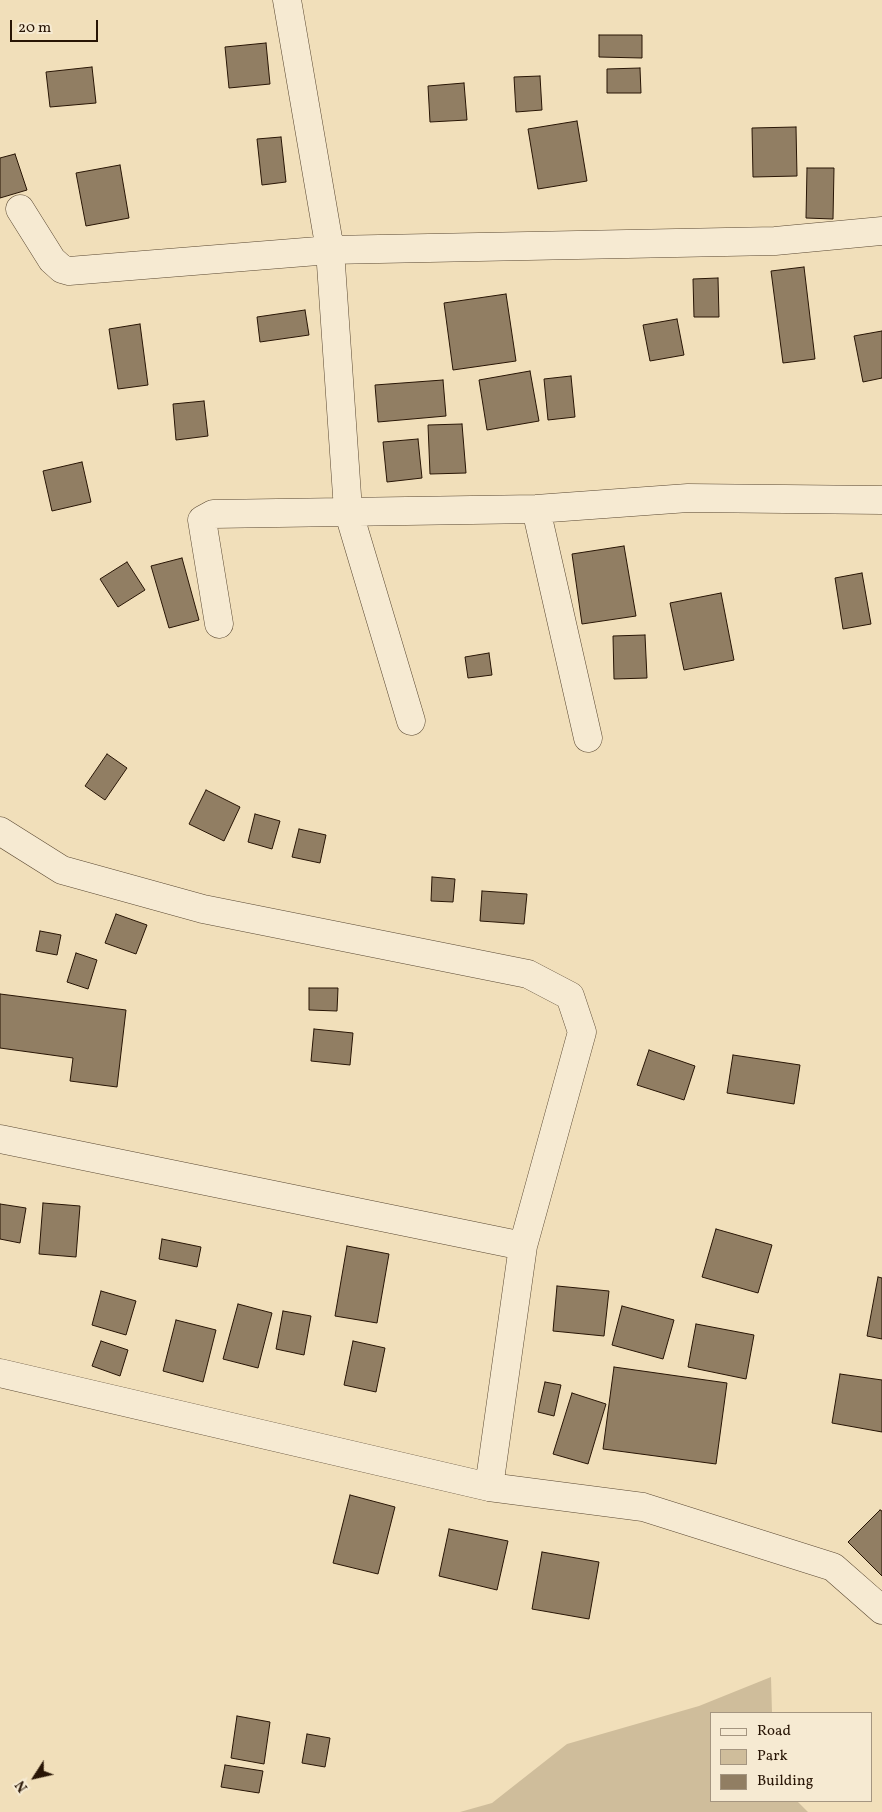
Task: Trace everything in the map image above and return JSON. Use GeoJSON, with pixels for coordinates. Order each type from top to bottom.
{"type":"FeatureCollection","features":[{"type":"Feature","properties":{"kind":"street"},"geometry":{"type":"LineString","coordinates":[[287,0],[330,250],[348,510],[411,721]]}},
{"type":"Feature","properties":{"kind":"street"},"geometry":{"type":"LineString","coordinates":[[20,208],[52,260],[62,269],[69,271],[330,250],[775,241],[882,231]]}},
{"type":"Feature","properties":{"kind":"street"},"geometry":{"type":"LineString","coordinates":[[219,624],[202,520],[213,514],[348,510],[536,509],[688,498],[882,500]]}},
{"type":"Feature","properties":{"kind":"street"},"geometry":{"type":"LineString","coordinates":[[536,509],[588,738]]}},
{"type":"Feature","properties":{"kind":"street"},"geometry":{"type":"LineString","coordinates":[[0,830],[62,870],[203,909],[528,974],[570,996],[582,1032],[523,1246],[489,1487]]}},
{"type":"Feature","properties":{"kind":"street"},"geometry":{"type":"LineString","coordinates":[[0,1138],[523,1246]]}},
{"type":"Feature","properties":{"kind":"street"},"geometry":{"type":"LineString","coordinates":[[0,1373],[489,1487],[643,1508],[833,1567],[882,1610]]}},
{"type":"Feature","properties":{"kind":"green space"},"geometry":{"type":"Polygon","coordinates":[[[771,1677],[772,1712],[710,1712],[710,1802],[798,1802],[808,1812],[460,1812],[492,1803],[567,1744],[699,1706],[771,1677]]]}},
{"type":"Feature","properties":{"kind":"building"},"geometry":{"type":"Polygon","coordinates":[[[599,35],[642,35],[642,58],[599,57],[599,35]]]}},
{"type":"Feature","properties":{"kind":"building"},"geometry":{"type":"Polygon","coordinates":[[[266,43],[270,84],[229,88],[225,47],[266,43]]]}},
{"type":"Feature","properties":{"kind":"building"},"geometry":{"type":"Polygon","coordinates":[[[92,67],[96,103],[50,107],[46,72],[92,67]]]}},
{"type":"Feature","properties":{"kind":"building"},"geometry":{"type":"Polygon","coordinates":[[[640,68],[641,93],[607,93],[607,69],[640,68]]]}},
{"type":"Feature","properties":{"kind":"building"},"geometry":{"type":"Polygon","coordinates":[[[540,76],[542,110],[516,112],[514,77],[540,76]]]}},
{"type":"Feature","properties":{"kind":"building"},"geometry":{"type":"Polygon","coordinates":[[[464,83],[467,120],[430,122],[428,86],[464,83]]]}},
{"type":"Feature","properties":{"kind":"building"},"geometry":{"type":"Polygon","coordinates":[[[577,121],[587,181],[538,189],[528,129],[577,121]]]}},
{"type":"Feature","properties":{"kind":"building"},"geometry":{"type":"Polygon","coordinates":[[[796,127],[797,176],[753,177],[752,128],[796,127]]]}},
{"type":"Feature","properties":{"kind":"building"},"geometry":{"type":"Polygon","coordinates":[[[281,137],[286,182],[262,185],[257,139],[281,137]]]}},
{"type":"Feature","properties":{"kind":"building"},"geometry":{"type":"Polygon","coordinates":[[[15,154],[27,190],[0,198],[0,158],[15,154]]]}},
{"type":"Feature","properties":{"kind":"building"},"geometry":{"type":"Polygon","coordinates":[[[120,165],[129,218],[86,226],[76,173],[120,165]]]}},
{"type":"Feature","properties":{"kind":"building"},"geometry":{"type":"Polygon","coordinates":[[[807,168],[834,168],[833,219],[806,218],[807,168]]]}},
{"type":"Feature","properties":{"kind":"building"},"geometry":{"type":"Polygon","coordinates":[[[804,267],[815,359],[783,363],[771,271],[804,267]]]}},
{"type":"Feature","properties":{"kind":"building"},"geometry":{"type":"Polygon","coordinates":[[[718,278],[719,317],[694,317],[693,279],[718,278]]]}},
{"type":"Feature","properties":{"kind":"building"},"geometry":{"type":"Polygon","coordinates":[[[506,294],[516,361],[453,370],[444,303],[506,294]]]}},
{"type":"Feature","properties":{"kind":"building"},"geometry":{"type":"Polygon","coordinates":[[[305,310],[309,335],[260,342],[257,317],[305,310]]]}},
{"type":"Feature","properties":{"kind":"building"},"geometry":{"type":"Polygon","coordinates":[[[677,319],[684,355],[650,361],[643,325],[677,319]]]}},
{"type":"Feature","properties":{"kind":"building"},"geometry":{"type":"Polygon","coordinates":[[[140,324],[148,385],[118,389],[109,329],[140,324]]]}},
{"type":"Feature","properties":{"kind":"building"},"geometry":{"type":"Polygon","coordinates":[[[882,331],[882,378],[863,382],[854,336],[882,331]]]}},
{"type":"Feature","properties":{"kind":"building"},"geometry":{"type":"Polygon","coordinates":[[[530,371],[539,421],[487,430],[479,380],[530,371]]]}},
{"type":"Feature","properties":{"kind":"building"},"geometry":{"type":"Polygon","coordinates":[[[571,376],[575,417],[548,420],[544,379],[571,376]]]}},
{"type":"Feature","properties":{"kind":"building"},"geometry":{"type":"Polygon","coordinates":[[[443,380],[446,416],[378,422],[375,385],[443,380]]]}},
{"type":"Feature","properties":{"kind":"building"},"geometry":{"type":"Polygon","coordinates":[[[204,401],[208,436],[176,440],[173,404],[204,401]]]}},
{"type":"Feature","properties":{"kind":"building"},"geometry":{"type":"Polygon","coordinates":[[[462,424],[466,473],[430,474],[428,425],[462,424]]]}},
{"type":"Feature","properties":{"kind":"building"},"geometry":{"type":"Polygon","coordinates":[[[418,439],[422,478],[387,482],[383,442],[418,439]]]}},
{"type":"Feature","properties":{"kind":"building"},"geometry":{"type":"Polygon","coordinates":[[[82,462],[91,502],[52,511],[43,471],[82,462]]]}},
{"type":"Feature","properties":{"kind":"building"},"geometry":{"type":"Polygon","coordinates":[[[624,546],[636,616],[582,624],[572,554],[624,546]]]}},
{"type":"Feature","properties":{"kind":"building"},"geometry":{"type":"Polygon","coordinates":[[[182,558],[199,620],[169,628],[151,566],[182,558]]]}},
{"type":"Feature","properties":{"kind":"building"},"geometry":{"type":"Polygon","coordinates":[[[127,562],[145,590],[118,607],[100,579],[127,562]]]}},
{"type":"Feature","properties":{"kind":"building"},"geometry":{"type":"Polygon","coordinates":[[[862,573],[871,624],[843,629],[835,578],[862,573]]]}},
{"type":"Feature","properties":{"kind":"building"},"geometry":{"type":"Polygon","coordinates":[[[721,593],[734,660],[684,670],[670,603],[721,593]]]}},
{"type":"Feature","properties":{"kind":"building"},"geometry":{"type":"Polygon","coordinates":[[[645,635],[647,678],[614,679],[613,636],[645,635]]]}},
{"type":"Feature","properties":{"kind":"building"},"geometry":{"type":"Polygon","coordinates":[[[489,653],[492,675],[468,678],[465,657],[489,653]]]}},
{"type":"Feature","properties":{"kind":"building"},"geometry":{"type":"Polygon","coordinates":[[[107,754],[127,768],[105,800],[85,786],[107,754]]]}},
{"type":"Feature","properties":{"kind":"building"},"geometry":{"type":"Polygon","coordinates":[[[206,790],[240,807],[224,841],[189,824],[206,790]]]}},
{"type":"Feature","properties":{"kind":"building"},"geometry":{"type":"Polygon","coordinates":[[[255,814],[280,821],[272,849],[248,842],[255,814]]]}},
{"type":"Feature","properties":{"kind":"building"},"geometry":{"type":"Polygon","coordinates":[[[299,829],[326,835],[320,863],[292,857],[299,829]]]}},
{"type":"Feature","properties":{"kind":"building"},"geometry":{"type":"Polygon","coordinates":[[[432,877],[455,879],[453,902],[431,901],[432,877]]]}},
{"type":"Feature","properties":{"kind":"building"},"geometry":{"type":"Polygon","coordinates":[[[482,891],[527,894],[524,924],[480,921],[482,891]]]}},
{"type":"Feature","properties":{"kind":"building"},"geometry":{"type":"Polygon","coordinates":[[[116,914],[147,925],[136,954],[105,943],[116,914]]]}},
{"type":"Feature","properties":{"kind":"building"},"geometry":{"type":"Polygon","coordinates":[[[40,931],[61,935],[57,955],[36,951],[40,931]]]}},
{"type":"Feature","properties":{"kind":"building"},"geometry":{"type":"Polygon","coordinates":[[[76,953],[97,960],[88,989],[67,982],[76,953]]]}},
{"type":"Feature","properties":{"kind":"building"},"geometry":{"type":"Polygon","coordinates":[[[309,988],[338,988],[337,1011],[309,1010],[309,988]]]}},
{"type":"Feature","properties":{"kind":"building"},"geometry":{"type":"Polygon","coordinates":[[[0,994],[126,1010],[117,1087],[70,1081],[73,1058],[0,1048],[0,994]]]}},
{"type":"Feature","properties":{"kind":"building"},"geometry":{"type":"Polygon","coordinates":[[[314,1029],[353,1033],[350,1065],[311,1061],[314,1029]]]}},
{"type":"Feature","properties":{"kind":"building"},"geometry":{"type":"Polygon","coordinates":[[[649,1050],[695,1066],[684,1100],[637,1085],[649,1050]]]}},
{"type":"Feature","properties":{"kind":"building"},"geometry":{"type":"Polygon","coordinates":[[[733,1055],[800,1065],[794,1104],[727,1093],[733,1055]]]}},
{"type":"Feature","properties":{"kind":"building"},"geometry":{"type":"Polygon","coordinates":[[[43,1203],[80,1206],[76,1257],[39,1254],[43,1203]]]}},
{"type":"Feature","properties":{"kind":"building"},"geometry":{"type":"Polygon","coordinates":[[[0,1204],[26,1208],[20,1243],[0,1239],[0,1204]]]}},
{"type":"Feature","properties":{"kind":"building"},"geometry":{"type":"Polygon","coordinates":[[[716,1229],[772,1245],[758,1293],[702,1277],[716,1229]]]}},
{"type":"Feature","properties":{"kind":"building"},"geometry":{"type":"Polygon","coordinates":[[[162,1239],[201,1247],[197,1267],[159,1259],[162,1239]]]}},
{"type":"Feature","properties":{"kind":"building"},"geometry":{"type":"Polygon","coordinates":[[[347,1246],[389,1254],[377,1323],[335,1316],[347,1246]]]}},
{"type":"Feature","properties":{"kind":"building"},"geometry":{"type":"Polygon","coordinates":[[[878,1277],[882,1278],[882,1339],[867,1336],[878,1277]]]}},
{"type":"Feature","properties":{"kind":"building"},"geometry":{"type":"Polygon","coordinates":[[[557,1286],[609,1291],[604,1336],[553,1331],[557,1286]]]}},
{"type":"Feature","properties":{"kind":"building"},"geometry":{"type":"Polygon","coordinates":[[[101,1291],[136,1301],[126,1335],[92,1325],[101,1291]]]}},
{"type":"Feature","properties":{"kind":"building"},"geometry":{"type":"Polygon","coordinates":[[[238,1304],[272,1313],[258,1368],[223,1359],[238,1304]]]}},
{"type":"Feature","properties":{"kind":"building"},"geometry":{"type":"Polygon","coordinates":[[[622,1306],[674,1320],[663,1359],[612,1345],[622,1306]]]}},
{"type":"Feature","properties":{"kind":"building"},"geometry":{"type":"Polygon","coordinates":[[[283,1311],[311,1316],[304,1355],[276,1349],[283,1311]]]}},
{"type":"Feature","properties":{"kind":"building"},"geometry":{"type":"Polygon","coordinates":[[[176,1320],[216,1330],[203,1382],[163,1371],[176,1320]]]}},
{"type":"Feature","properties":{"kind":"building"},"geometry":{"type":"Polygon","coordinates":[[[696,1324],[754,1335],[746,1379],[688,1367],[696,1324]]]}},
{"type":"Feature","properties":{"kind":"building"},"geometry":{"type":"Polygon","coordinates":[[[101,1341],[128,1350],[120,1376],[92,1366],[101,1341]]]}},
{"type":"Feature","properties":{"kind":"building"},"geometry":{"type":"Polygon","coordinates":[[[353,1341],[385,1348],[376,1392],[344,1385],[353,1341]]]}},
{"type":"Feature","properties":{"kind":"building"},"geometry":{"type":"Polygon","coordinates":[[[614,1367],[727,1383],[716,1464],[603,1449],[614,1367]]]}},
{"type":"Feature","properties":{"kind":"building"},"geometry":{"type":"Polygon","coordinates":[[[840,1374],[882,1380],[882,1432],[832,1423],[840,1374]]]}},
{"type":"Feature","properties":{"kind":"building"},"geometry":{"type":"Polygon","coordinates":[[[545,1382],[561,1385],[554,1416],[538,1412],[545,1382]]]}},
{"type":"Feature","properties":{"kind":"building"},"geometry":{"type":"Polygon","coordinates":[[[572,1393],[606,1404],[588,1464],[553,1454],[572,1393]]]}},
{"type":"Feature","properties":{"kind":"building"},"geometry":{"type":"Polygon","coordinates":[[[350,1495],[395,1507],[378,1574],[333,1563],[350,1495]]]}},
{"type":"Feature","properties":{"kind":"building"},"geometry":{"type":"Polygon","coordinates":[[[880,1510],[882,1511],[882,1576],[848,1542],[880,1510]]]}},
{"type":"Feature","properties":{"kind":"building"},"geometry":{"type":"Polygon","coordinates":[[[449,1529],[508,1541],[497,1590],[439,1576],[449,1529]]]}},
{"type":"Feature","properties":{"kind":"building"},"geometry":{"type":"Polygon","coordinates":[[[542,1552],[599,1562],[589,1619],[532,1609],[542,1552]]]}},
{"type":"Feature","properties":{"kind":"building"},"geometry":{"type":"Polygon","coordinates":[[[237,1716],[270,1722],[264,1764],[231,1758],[237,1716]]]}},
{"type":"Feature","properties":{"kind":"building"},"geometry":{"type":"Polygon","coordinates":[[[307,1734],[330,1738],[325,1767],[302,1763],[307,1734]]]}},
{"type":"Feature","properties":{"kind":"building"},"geometry":{"type":"Polygon","coordinates":[[[225,1765],[263,1771],[259,1793],[221,1787],[225,1765]]]}}]}
